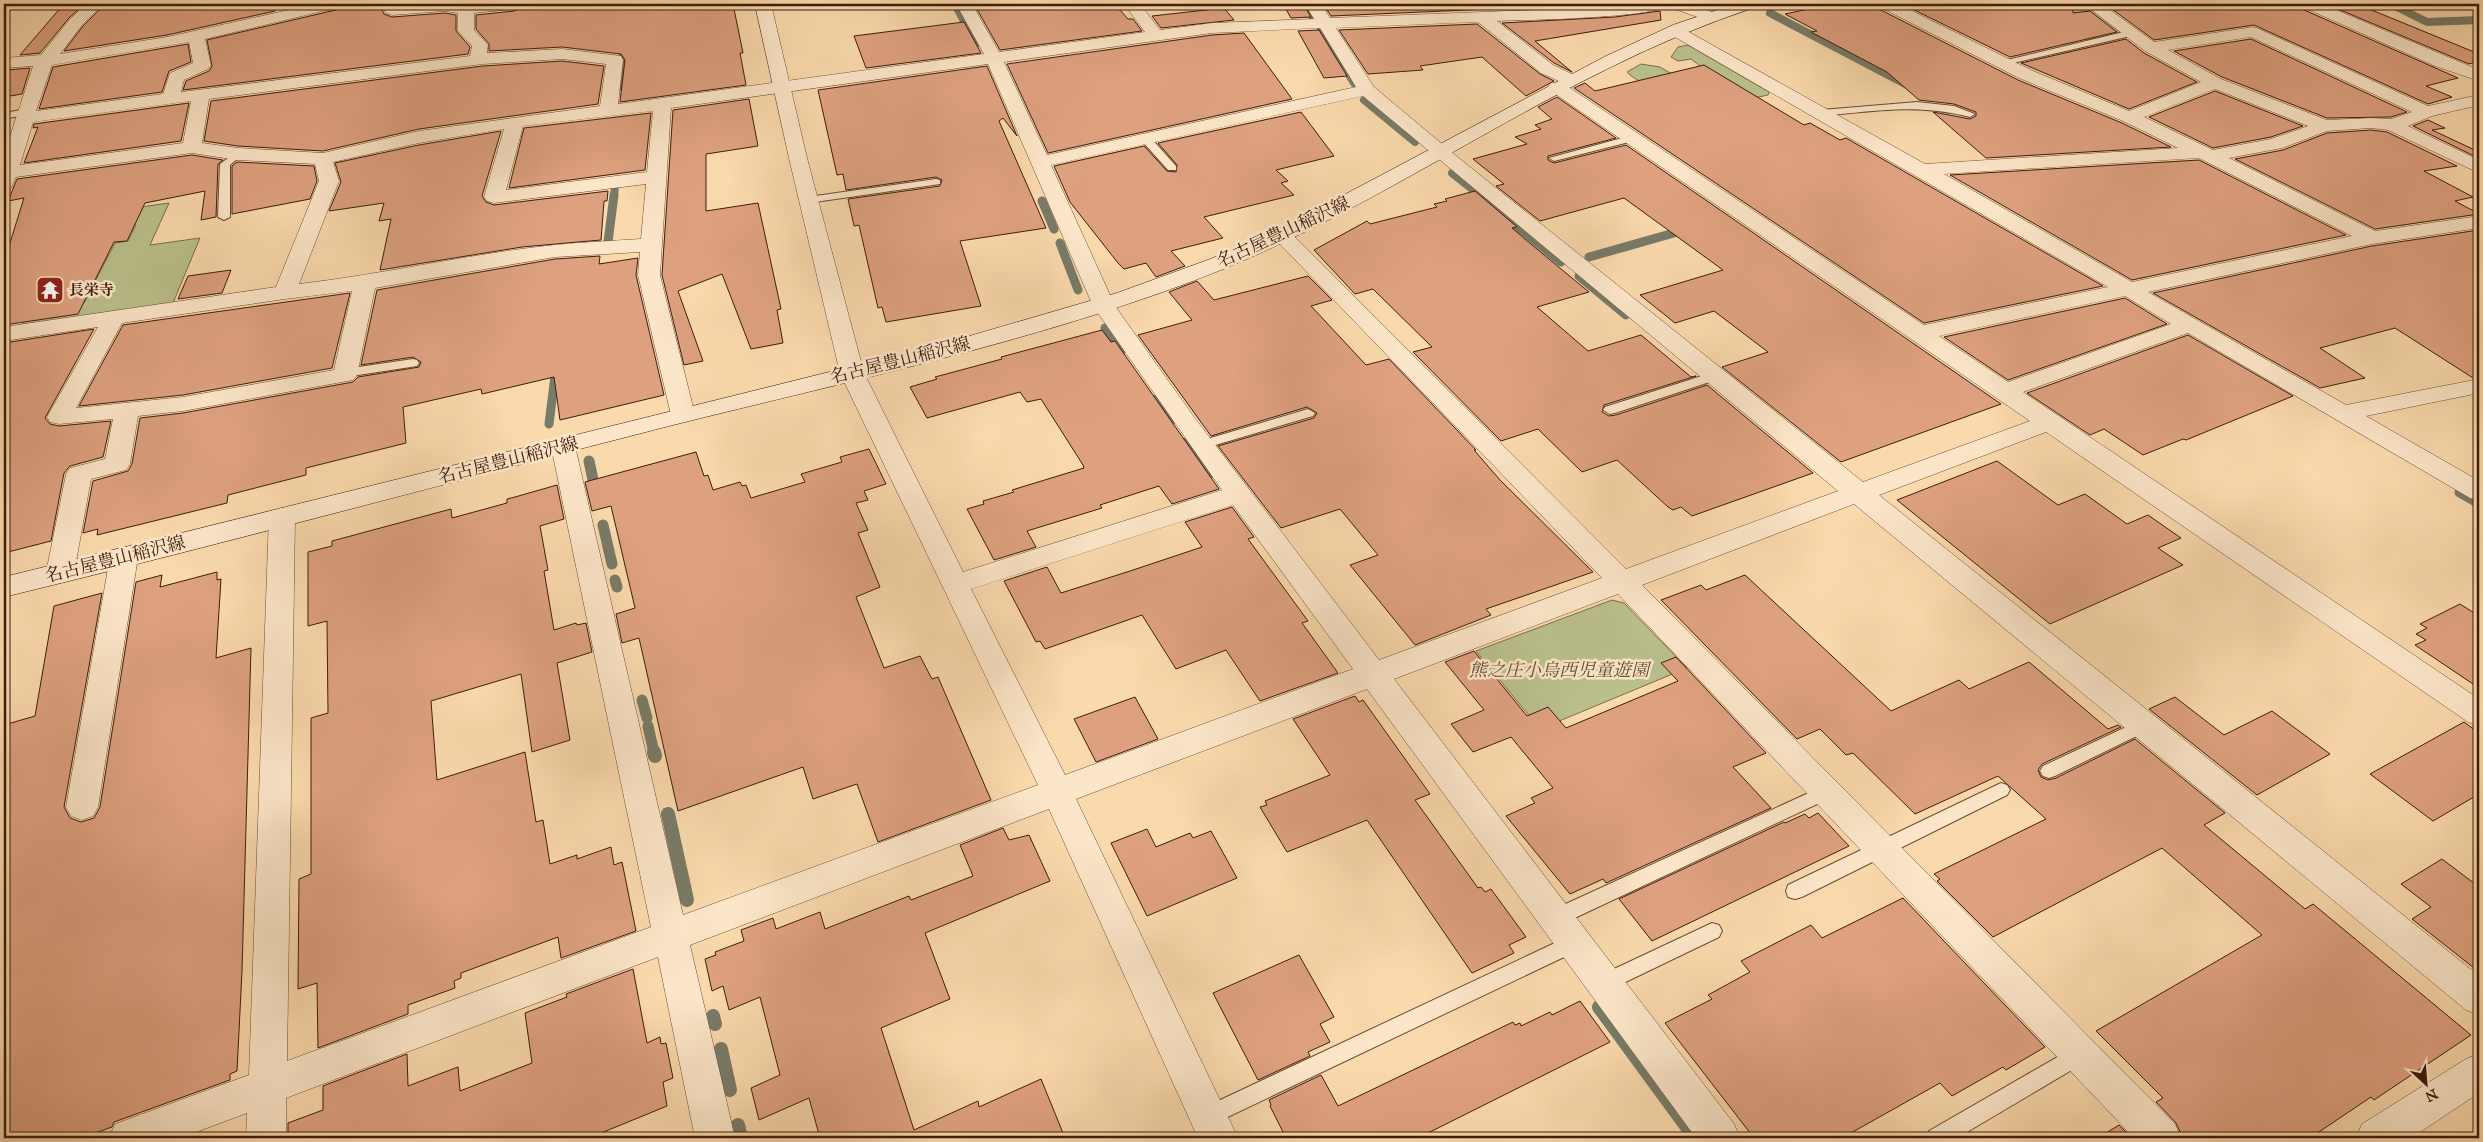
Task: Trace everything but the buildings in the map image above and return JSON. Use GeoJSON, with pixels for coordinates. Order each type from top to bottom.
{"type":"FeatureCollection","features":[{"type":"Feature","properties":{"kind":"street"},"geometry":{"type":"LineString","coordinates":[[95,4],[76,22],[45,59],[7,167],[192,147],[238,154],[323,159],[419,137],[515,122],[662,104],[1212,28],[1535,16],[1614,11],[1660,4]]}},
{"type":"Feature","properties":{"kind":"street"},"geometry":{"type":"LineString","coordinates":[[4,63],[118,50],[196,36],[334,4]]}},
{"type":"Feature","properties":{"kind":"street"},"geometry":{"type":"LineString","coordinates":[[389,4],[392,10],[446,6],[466,9],[513,4]]}},
{"type":"Feature","properties":{"kind":"street"},"geometry":{"type":"LineString","coordinates":[[763,4],[808,200],[852,373],[1057,792],[1213,1127]]}},
{"type":"Feature","properties":{"kind":"street"},"geometry":{"type":"LineString","coordinates":[[964,4],[994,58],[1104,306],[1202,445],[1720,1138]]}},
{"type":"Feature","properties":{"kind":"street"},"geometry":{"type":"LineString","coordinates":[[1132,4],[1156,36]]}},
{"type":"Feature","properties":{"kind":"street"},"geometry":{"type":"LineString","coordinates":[[1313,4],[1367,90],[1714,376],[2479,998]]}},
{"type":"Feature","properties":{"kind":"street"},"geometry":{"type":"LineString","coordinates":[[1520,4],[1535,16]]}},
{"type":"Feature","properties":{"kind":"street"},"geometry":{"type":"LineString","coordinates":[[1675,4],[1709,16]]}},
{"type":"Feature","properties":{"kind":"street","name":"名古屋豊山稲沢線"},"geometry":{"type":"LineString","coordinates":[[4,587],[852,373],[1104,306],[1186,276],[1282,235],[1440,152],[1614,56],[1709,16],[1748,4]]}},
{"type":"Feature","properties":{"kind":"street"},"geometry":{"type":"LineString","coordinates":[[1886,4],[2041,82],[2129,117],[2207,154],[2372,238]]}},
{"type":"Feature","properties":{"kind":"street"},"geometry":{"type":"LineString","coordinates":[[2098,4],[2151,47],[2215,83],[2325,126]]}},
{"type":"Feature","properties":{"kind":"street"},"geometry":{"type":"LineString","coordinates":[[2309,4],[2441,62],[2479,76]]}},
{"type":"Feature","properties":{"kind":"street"},"geometry":{"type":"LineString","coordinates":[[466,9],[466,31],[480,44],[476,61]]}},
{"type":"Feature","properties":{"kind":"street"},"geometry":{"type":"LineString","coordinates":[[1482,17],[1633,138],[2479,714]]}},
{"type":"Feature","properties":{"kind":"street"},"geometry":{"type":"LineString","coordinates":[[1674,30],[1922,170],[2479,492]]}},
{"type":"Feature","properties":{"kind":"street"},"geometry":{"type":"LineString","coordinates":[[2151,47],[2253,32],[2426,112]]}},
{"type":"Feature","properties":{"kind":"street"},"geometry":{"type":"LineString","coordinates":[[170,99],[176,77],[202,65],[196,36]]}},
{"type":"Feature","properties":{"kind":"street"},"geometry":{"type":"LineString","coordinates":[[26,115],[200,96],[476,61],[587,54],[615,60],[608,111]]}},
{"type":"Feature","properties":{"kind":"street"},"geometry":{"type":"LineString","coordinates":[[2129,117],[2215,83]]}},
{"type":"Feature","properties":{"kind":"street"},"geometry":{"type":"LineString","coordinates":[[1041,162],[1367,90]]}},
{"type":"Feature","properties":{"kind":"street"},"geometry":{"type":"LineString","coordinates":[[192,147],[200,96]]}},
{"type":"Feature","properties":{"kind":"street"},"geometry":{"type":"LineString","coordinates":[[2392,125],[2423,115],[2426,112],[2479,100]]}},
{"type":"Feature","properties":{"kind":"street"},"geometry":{"type":"LineString","coordinates":[[662,104],[648,275],[683,415]]}},
{"type":"Feature","properties":{"kind":"street"},"geometry":{"type":"LineString","coordinates":[[515,122],[494,197],[655,177]]}},
{"type":"Feature","properties":{"kind":"street"},"geometry":{"type":"LineString","coordinates":[[1922,170],[2207,154],[2275,144],[2325,126],[2371,123],[2392,125],[2479,167]]}},
{"type":"Feature","properties":{"kind":"street"},"geometry":{"type":"LineString","coordinates":[[285,292],[329,181],[323,159]]}},
{"type":"Feature","properties":{"kind":"street"},"geometry":{"type":"LineString","coordinates":[[1920,333],[2372,238],[2479,222]]}},
{"type":"Feature","properties":{"kind":"street"},"geometry":{"type":"LineString","coordinates":[[1282,235],[1622,581],[2161,1138]]}},
{"type":"Feature","properties":{"kind":"street"},"geometry":{"type":"LineString","coordinates":[[4,334],[285,292],[365,283],[485,261],[555,251],[649,245]]}},
{"type":"Feature","properties":{"kind":"street"},"geometry":{"type":"LineString","coordinates":[[112,319],[59,417],[183,404],[344,375],[365,283]]}},
{"type":"Feature","properties":{"kind":"street"},"geometry":{"type":"LineString","coordinates":[[2005,391],[2189,325]]}},
{"type":"Feature","properties":{"kind":"street"},"geometry":{"type":"LineString","coordinates":[[2343,413],[2479,386]]}},
{"type":"Feature","properties":{"kind":"street"},"geometry":{"type":"LineString","coordinates":[[60,573],[79,474],[117,464],[127,410]]}},
{"type":"Feature","properties":{"kind":"street"},"geometry":{"type":"LineString","coordinates":[[129,1138],[2049,422]]}},
{"type":"Feature","properties":{"kind":"street"},"geometry":{"type":"LineString","coordinates":[[563,446],[715,1138]]}},
{"type":"Feature","properties":{"kind":"street"},"geometry":{"type":"LineString","coordinates":[[955,584],[1239,494]]}},
{"type":"Feature","properties":{"kind":"street"},"geometry":{"type":"LineString","coordinates":[[266,1138],[282,517]]}},
{"type":"Feature","properties":{"kind":"street"},"geometry":{"type":"LineString","coordinates":[[82,807],[124,557]]}},
{"type":"Feature","properties":{"kind":"street"},"geometry":{"type":"LineString","coordinates":[[2376,1138],[2479,1072]]}},
{"type":"Feature","properties":{"kind":"lane"},"geometry":{"type":"LineString","coordinates":[[2000,62],[2132,33]]}},
{"type":"Feature","properties":{"kind":"lane"},"geometry":{"type":"LineString","coordinates":[[1821,113],[1930,105],[1958,109],[1970,114]]}},
{"type":"Feature","properties":{"kind":"lane"},"geometry":{"type":"LineString","coordinates":[[4,116],[26,115]]}},
{"type":"Feature","properties":{"kind":"lane"},"geometry":{"type":"LineString","coordinates":[[1554,158],[1633,138]]}},
{"type":"Feature","properties":{"kind":"lane"},"geometry":{"type":"LineString","coordinates":[[1146,139],[1172,168]]}},
{"type":"Feature","properties":{"kind":"lane"},"geometry":{"type":"LineString","coordinates":[[224,217],[225,164],[238,154]]}},
{"type":"Feature","properties":{"kind":"lane"},"geometry":{"type":"LineString","coordinates":[[808,200],[936,182]]}},
{"type":"Feature","properties":{"kind":"lane"},"geometry":{"type":"LineString","coordinates":[[345,373],[413,363]]}},
{"type":"Feature","properties":{"kind":"lane"},"geometry":{"type":"LineString","coordinates":[[1610,410],[1714,376]]}},
{"type":"Feature","properties":{"kind":"lane"},"geometry":{"type":"LineString","coordinates":[[1202,445],[1308,413]]}},
{"type":"Feature","properties":{"kind":"lane"},"geometry":{"type":"LineString","coordinates":[[2049,771],[2143,725]]}},
{"type":"Feature","properties":{"kind":"lane"},"geometry":{"type":"LineString","coordinates":[[1795,891],[2001,790]]}},
{"type":"Feature","properties":{"kind":"lane"},"geometry":{"type":"LineString","coordinates":[[1556,918],[1826,792]]}},
{"type":"Feature","properties":{"kind":"lane"},"geometry":{"type":"LineString","coordinates":[[1604,983],[1712,931]]}},
{"type":"Feature","properties":{"kind":"lane"},"geometry":{"type":"LineString","coordinates":[[1213,1127],[1574,943]]}},
{"type":"Feature","properties":{"kind":"lane"},"geometry":{"type":"LineString","coordinates":[[1937,1138],[2080,1054]]}},
{"type":"Feature","properties":{"kind":"green space"},"geometry":{"type":"Polygon","coordinates":[[[2028,4],[2087,4],[2126,32],[2088,40],[2072,32],[2081,29],[2028,4]]]}},
{"type":"Feature","properties":{"kind":"green space"},"geometry":{"type":"Polygon","coordinates":[[[1688,45],[1769,92],[1768,95],[1745,100],[1691,59],[1678,61],[1671,57],[1678,47],[1688,45]]]}},
{"type":"Feature","properties":{"kind":"green space"},"geometry":{"type":"Polygon","coordinates":[[[1641,64],[1660,67],[1675,76],[1685,112],[1627,72],[1641,64]]]}},
{"type":"Feature","properties":{"kind":"green space"},"geometry":{"type":"Polygon","coordinates":[[[169,203],[150,245],[200,238],[173,303],[21,327],[29,312],[84,303],[115,243],[128,241],[136,225],[89,231],[98,213],[169,203]]]}},
{"type":"Feature","properties":{"kind":"green space","name":"熊之庄小烏西児童遊園"},"geometry":{"type":"Polygon","coordinates":[[[1612,600],[1624,603],[1687,668],[1540,729],[1476,651],[1612,600]]]}},
{"type":"Feature","properties":{"kind":"waterway"},"geometry":{"type":"LineString","coordinates":[[1303,4],[1312,16]]}},
{"type":"Feature","properties":{"kind":"waterway"},"geometry":{"type":"LineString","coordinates":[[2391,4],[2427,22],[2479,20]]}},
{"type":"Feature","properties":{"kind":"waterway"},"geometry":{"type":"LineString","coordinates":[[956,6],[965,23]]}},
{"type":"Feature","properties":{"kind":"waterway"},"geometry":{"type":"LineString","coordinates":[[1770,13],[1909,86]]}},
{"type":"Feature","properties":{"kind":"waterway"},"geometry":{"type":"LineString","coordinates":[[969,30],[976,44]]}},
{"type":"Feature","properties":{"kind":"waterway"},"geometry":{"type":"LineString","coordinates":[[1321,30],[1354,83]]}},
{"type":"Feature","properties":{"kind":"waterway"},"geometry":{"type":"LineString","coordinates":[[621,87],[623,55],[628,42]]}},
{"type":"Feature","properties":{"kind":"waterway"},"geometry":{"type":"LineString","coordinates":[[1364,100],[1415,142]]}},
{"type":"Feature","properties":{"kind":"waterway"},"geometry":{"type":"LineString","coordinates":[[1452,173],[1481,196]]}},
{"type":"Feature","properties":{"kind":"waterway"},"geometry":{"type":"LineString","coordinates":[[614,196],[615,186]]}},
{"type":"Feature","properties":{"kind":"waterway"},"geometry":{"type":"LineString","coordinates":[[608,242],[614,195]]}},
{"type":"Feature","properties":{"kind":"waterway"},"geometry":{"type":"LineString","coordinates":[[1479,195],[1561,262]]}},
{"type":"Feature","properties":{"kind":"waterway"},"geometry":{"type":"LineString","coordinates":[[1042,201],[1054,229]]}},
{"type":"Feature","properties":{"kind":"waterway"},"geometry":{"type":"LineString","coordinates":[[1589,257],[1688,229]]}},
{"type":"Feature","properties":{"kind":"waterway"},"geometry":{"type":"LineString","coordinates":[[1060,243],[1078,290]]}},
{"type":"Feature","properties":{"kind":"waterway"},"geometry":{"type":"LineString","coordinates":[[1579,276],[1626,315]]}},
{"type":"Feature","properties":{"kind":"waterway"},"geometry":{"type":"LineString","coordinates":[[1105,328],[1121,351]]}},
{"type":"Feature","properties":{"kind":"waterway"},"geometry":{"type":"LineString","coordinates":[[549,424],[556,368]]}},
{"type":"Feature","properties":{"kind":"waterway"},"geometry":{"type":"LineString","coordinates":[[1156,399],[1172,420]]}},
{"type":"Feature","properties":{"kind":"waterway"},"geometry":{"type":"LineString","coordinates":[[1188,442],[1210,473]]}},
{"type":"Feature","properties":{"kind":"waterway"},"geometry":{"type":"LineString","coordinates":[[589,461],[596,494]]}},
{"type":"Feature","properties":{"kind":"waterway"},"geometry":{"type":"LineString","coordinates":[[2460,492],[2479,503]]}},
{"type":"Feature","properties":{"kind":"waterway"},"geometry":{"type":"LineString","coordinates":[[603,525],[612,564]]}},
{"type":"Feature","properties":{"kind":"waterway"},"geometry":{"type":"LineString","coordinates":[[615,580],[617,587]]}},
{"type":"Feature","properties":{"kind":"waterway"},"geometry":{"type":"LineString","coordinates":[[642,700],[647,718]]}},
{"type":"Feature","properties":{"kind":"waterway"},"geometry":{"type":"LineString","coordinates":[[648,726],[654,753]]}},
{"type":"Feature","properties":{"kind":"waterway"},"geometry":{"type":"LineString","coordinates":[[654,752],[655,756]]}},
{"type":"Feature","properties":{"kind":"waterway"},"geometry":{"type":"LineString","coordinates":[[668,814],[687,900]]}},
{"type":"Feature","properties":{"kind":"waterway"},"geometry":{"type":"LineString","coordinates":[[1599,1007],[1695,1138]]}},
{"type":"Feature","properties":{"kind":"waterway"},"geometry":{"type":"LineString","coordinates":[[713,1016],[715,1024]]}},
{"type":"Feature","properties":{"kind":"waterway"},"geometry":{"type":"LineString","coordinates":[[721,1049],[730,1090]]}},
{"type":"Feature","properties":{"kind":"waterway"},"geometry":{"type":"LineString","coordinates":[[738,1125],[741,1138]]}},
{"type":"Feature","properties":{"kind":"place","name":"長栄寺"},"geometry":{"type":"Point","coordinates":[50,290]}}]}
